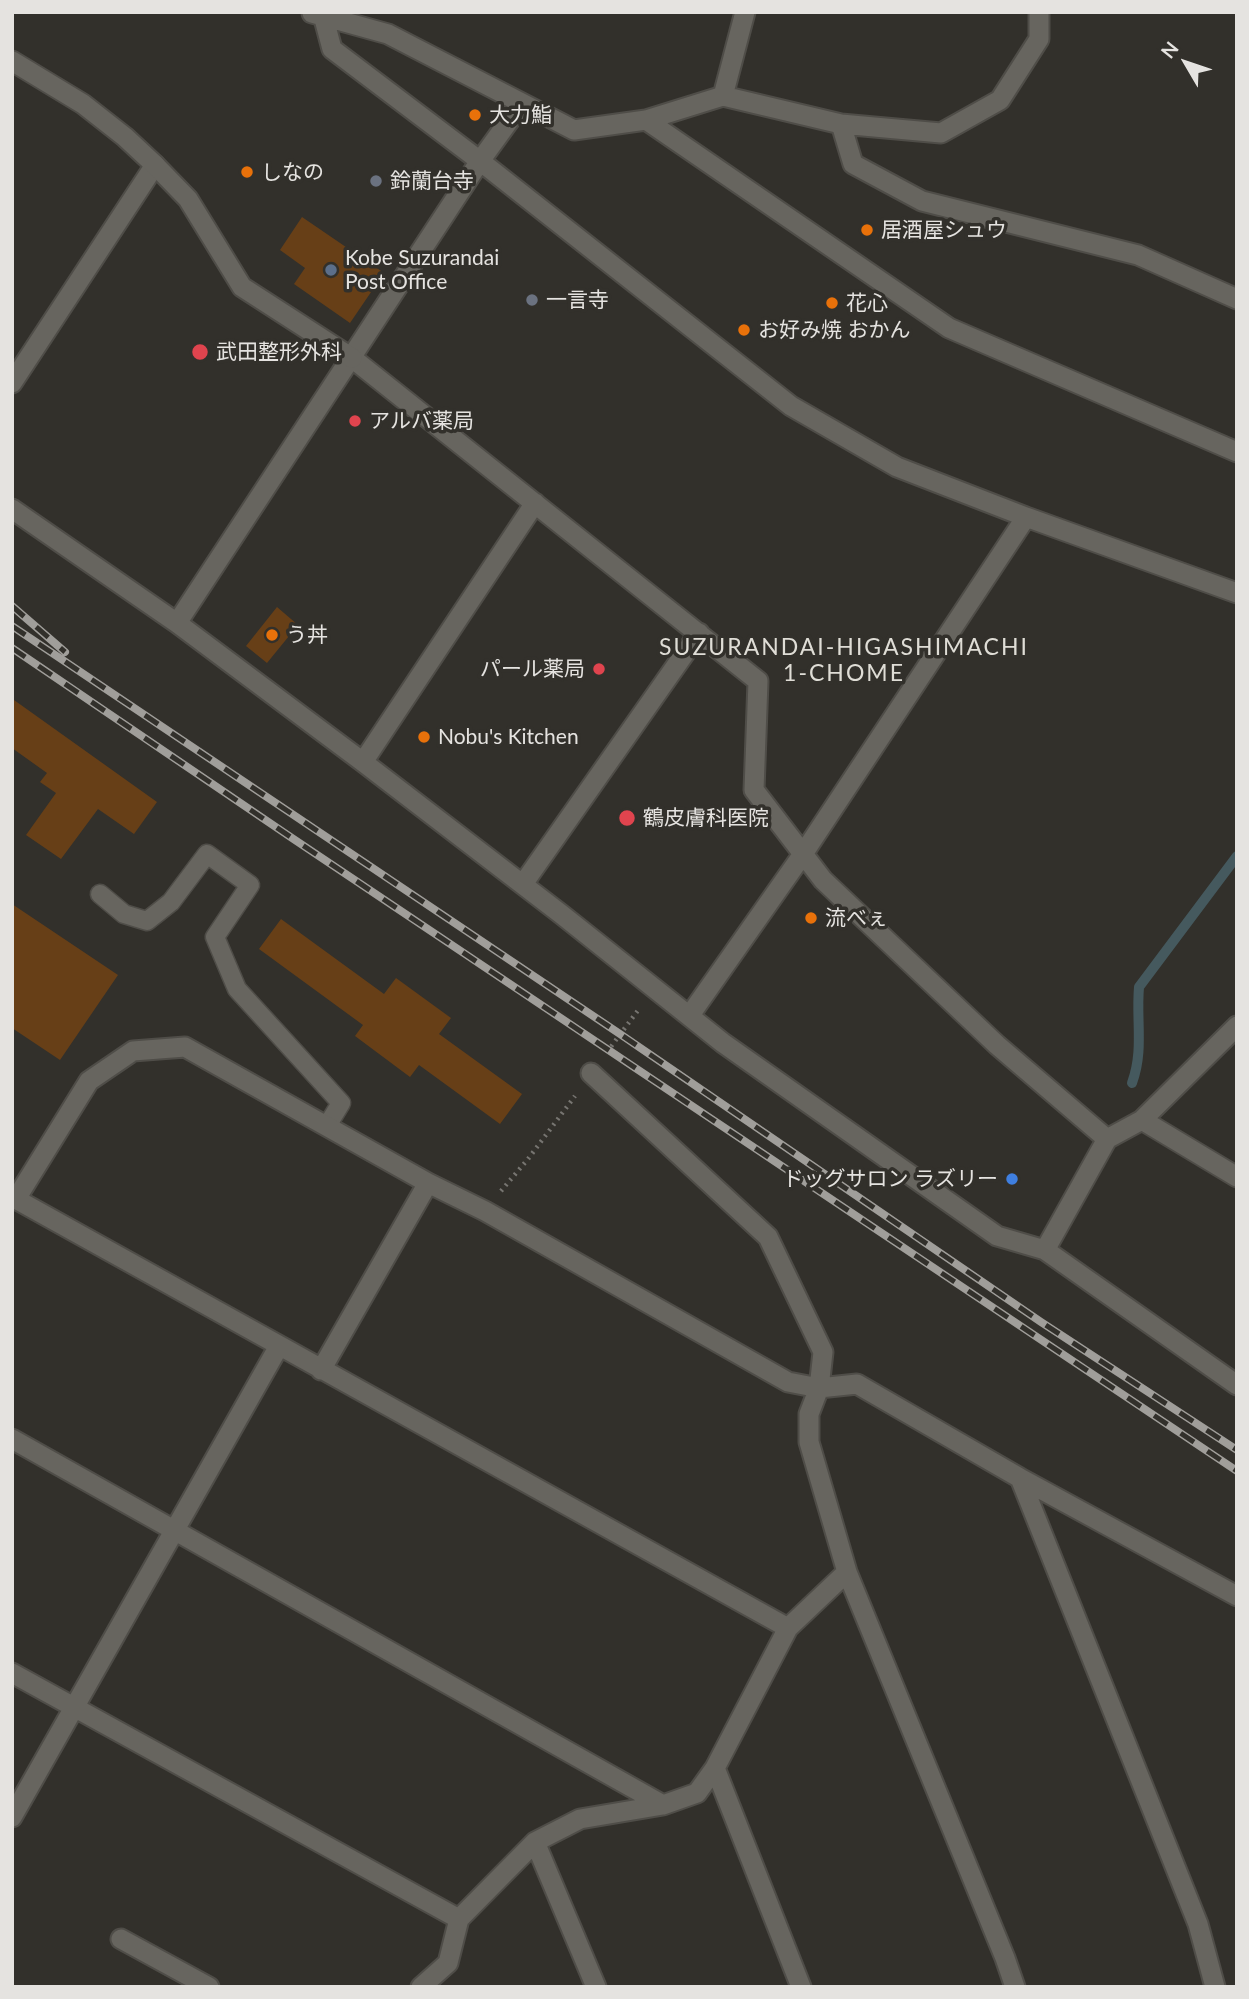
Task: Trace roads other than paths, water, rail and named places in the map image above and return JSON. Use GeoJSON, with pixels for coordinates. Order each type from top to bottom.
{"type":"FeatureCollection","features":[{"type":"Feature","properties":{"kind":"street"},"geometry":{"type":"LineString","coordinates":[[723,96],[745,12]]}},
{"type":"Feature","properties":{"kind":"street"},"geometry":{"type":"LineString","coordinates":[[319,13],[388,34],[574,130],[646,120],[723,96],[841,124],[941,132],[1000,100],[1039,39],[1039,12]]}},
{"type":"Feature","properties":{"kind":"street"},"geometry":{"type":"LineString","coordinates":[[319,13],[332,49],[480,161],[791,406],[897,467],[1237,593]]}},
{"type":"Feature","properties":{"kind":"street"},"geometry":{"type":"LineString","coordinates":[[12,61],[83,104],[155,165],[188,199],[242,287],[352,358],[758,681],[754,790],[823,880],[997,1045],[1107,1139]]}},
{"type":"Feature","properties":{"kind":"street"},"geometry":{"type":"LineString","coordinates":[[177,623],[480,161],[522,103]]}},
{"type":"Feature","properties":{"kind":"street"},"geometry":{"type":"LineString","coordinates":[[646,120],[948,328],[1237,452]]}},
{"type":"Feature","properties":{"kind":"street"},"geometry":{"type":"LineString","coordinates":[[841,124],[853,164],[922,201],[1138,255],[1237,299]]}},
{"type":"Feature","properties":{"kind":"street"},"geometry":{"type":"LineString","coordinates":[[12,383],[155,165]]}},
{"type":"Feature","properties":{"kind":"street"},"geometry":{"type":"LineString","coordinates":[[363,762],[535,503]]}},
{"type":"Feature","properties":{"kind":"street"},"geometry":{"type":"LineString","coordinates":[[12,509],[177,623],[363,762],[523,884],[723,1043],[997,1236],[1045,1251],[1237,1385]]}},
{"type":"Feature","properties":{"kind":"street"},"geometry":{"type":"LineString","coordinates":[[690,1015],[803,854],[1026,517]]}},
{"type":"Feature","properties":{"kind":"street"},"geometry":{"type":"LineString","coordinates":[[523,884],[699,633]]}},
{"type":"Feature","properties":{"kind":"street"},"geometry":{"type":"LineString","coordinates":[[1045,1251],[1107,1139],[1142,1120],[1237,1026]]}},
{"type":"Feature","properties":{"kind":"street"},"geometry":{"type":"LineString","coordinates":[[788,1628],[14,1198],[89,1081],[133,1051],[185,1047],[789,1382],[819,1388],[857,1384],[1020,1478],[1237,1596]]}},
{"type":"Feature","properties":{"kind":"street"},"geometry":{"type":"LineString","coordinates":[[592,1073],[768,1237],[823,1352],[819,1388],[809,1414],[809,1442],[848,1572],[1015,1987]]}},
{"type":"Feature","properties":{"kind":"street"},"geometry":{"type":"LineString","coordinates":[[1142,1120],[1237,1177]]}},
{"type":"Feature","properties":{"kind":"street"},"geometry":{"type":"LineString","coordinates":[[321,1370],[428,1183]]}},
{"type":"Feature","properties":{"kind":"street"},"geometry":{"type":"LineString","coordinates":[[12,1817],[279,1346]]}},
{"type":"Feature","properties":{"kind":"street"},"geometry":{"type":"LineString","coordinates":[[12,1439],[663,1805]]}},
{"type":"Feature","properties":{"kind":"street"},"geometry":{"type":"LineString","coordinates":[[1020,1478],[1198,1924],[1215,1987]]}},
{"type":"Feature","properties":{"kind":"street"},"geometry":{"type":"LineString","coordinates":[[421,1987],[448,1963],[459,1919],[536,1842],[580,1819],[663,1805],[697,1793],[715,1768],[788,1628],[848,1572]]}},
{"type":"Feature","properties":{"kind":"street"},"geometry":{"type":"LineString","coordinates":[[12,1673],[459,1919]]}},
{"type":"Feature","properties":{"kind":"street"},"geometry":{"type":"LineString","coordinates":[[715,1768],[801,1987]]}},
{"type":"Feature","properties":{"kind":"street"},"geometry":{"type":"LineString","coordinates":[[536,1842],[596,1987]]}},
{"type":"Feature","properties":{"kind":"street"},"geometry":{"type":"LineString","coordinates":[[121,1939],[209,1987]]}},
{"type":"Feature","properties":{"kind":"lane"},"geometry":{"type":"LineString","coordinates":[[100,894],[124,914],[148,921],[171,902],[207,854],[250,885],[215,937],[237,989],[341,1103],[327,1126]]}},
{"type":"Feature","properties":{"kind":"waterway"},"geometry":{"type":"LineString","coordinates":[[1132,1083],[1139,1047],[1139,987],[1237,856]]}},
{"type":"Feature","properties":{"kind":"railway"},"geometry":{"type":"LineString","coordinates":[[12,606],[65,652]]}},
{"type":"Feature","properties":{"kind":"railway"},"geometry":{"type":"LineString","coordinates":[[12,626],[620,1034],[1041,1322],[1237,1450]]}},
{"type":"Feature","properties":{"kind":"railway"},"geometry":{"type":"LineString","coordinates":[[12,648],[1237,1471]]}},
{"type":"Feature","properties":{"kind":"place","name":"大力鮨"},"geometry":{"type":"Point","coordinates":[475,115]}},
{"type":"Feature","properties":{"kind":"place","name":"しなの"},"geometry":{"type":"Point","coordinates":[247,172]}},
{"type":"Feature","properties":{"kind":"place","name":"鈴蘭台寺"},"geometry":{"type":"Point","coordinates":[376,181]}},
{"type":"Feature","properties":{"kind":"place","name":"居酒屋シュウ"},"geometry":{"type":"Point","coordinates":[867,230]}},
{"type":"Feature","properties":{"kind":"place","name":"Kobe Suzurandai Post Office"},"geometry":{"type":"Point","coordinates":[331,270]}},
{"type":"Feature","properties":{"kind":"place","name":"一言寺"},"geometry":{"type":"Point","coordinates":[532,300]}},
{"type":"Feature","properties":{"kind":"place","name":"花心"},"geometry":{"type":"Point","coordinates":[832,303]}},
{"type":"Feature","properties":{"kind":"place","name":"お好み焼 おかん"},"geometry":{"type":"Point","coordinates":[744,330]}},
{"type":"Feature","properties":{"kind":"place","name":"武田整形外科"},"geometry":{"type":"Point","coordinates":[200,352]}},
{"type":"Feature","properties":{"kind":"place","name":"アルバ薬局"},"geometry":{"type":"Point","coordinates":[355,421]}},
{"type":"Feature","properties":{"kind":"place","name":"う丼"},"geometry":{"type":"Point","coordinates":[272,635]}},
{"type":"Feature","properties":{"kind":"place","name":"パール薬局"},"geometry":{"type":"Point","coordinates":[599,669]}},
{"type":"Feature","properties":{"kind":"place","name":"Nobu's Kitchen"},"geometry":{"type":"Point","coordinates":[424,737]}},
{"type":"Feature","properties":{"kind":"place","name":"鶴皮膚科医院"},"geometry":{"type":"Point","coordinates":[627,818]}},
{"type":"Feature","properties":{"kind":"place","name":"流べぇ"},"geometry":{"type":"Point","coordinates":[811,918]}},
{"type":"Feature","properties":{"kind":"place","name":"ドッグサロン ラズリー"},"geometry":{"type":"Point","coordinates":[1012,1179]}},
{"type":"Feature","properties":{"kind":"district","name":"SUZURANDAI-HIGASHIMACHI 1-CHOME"},"geometry":{"type":"Point","coordinates":[844,661]}}]}
